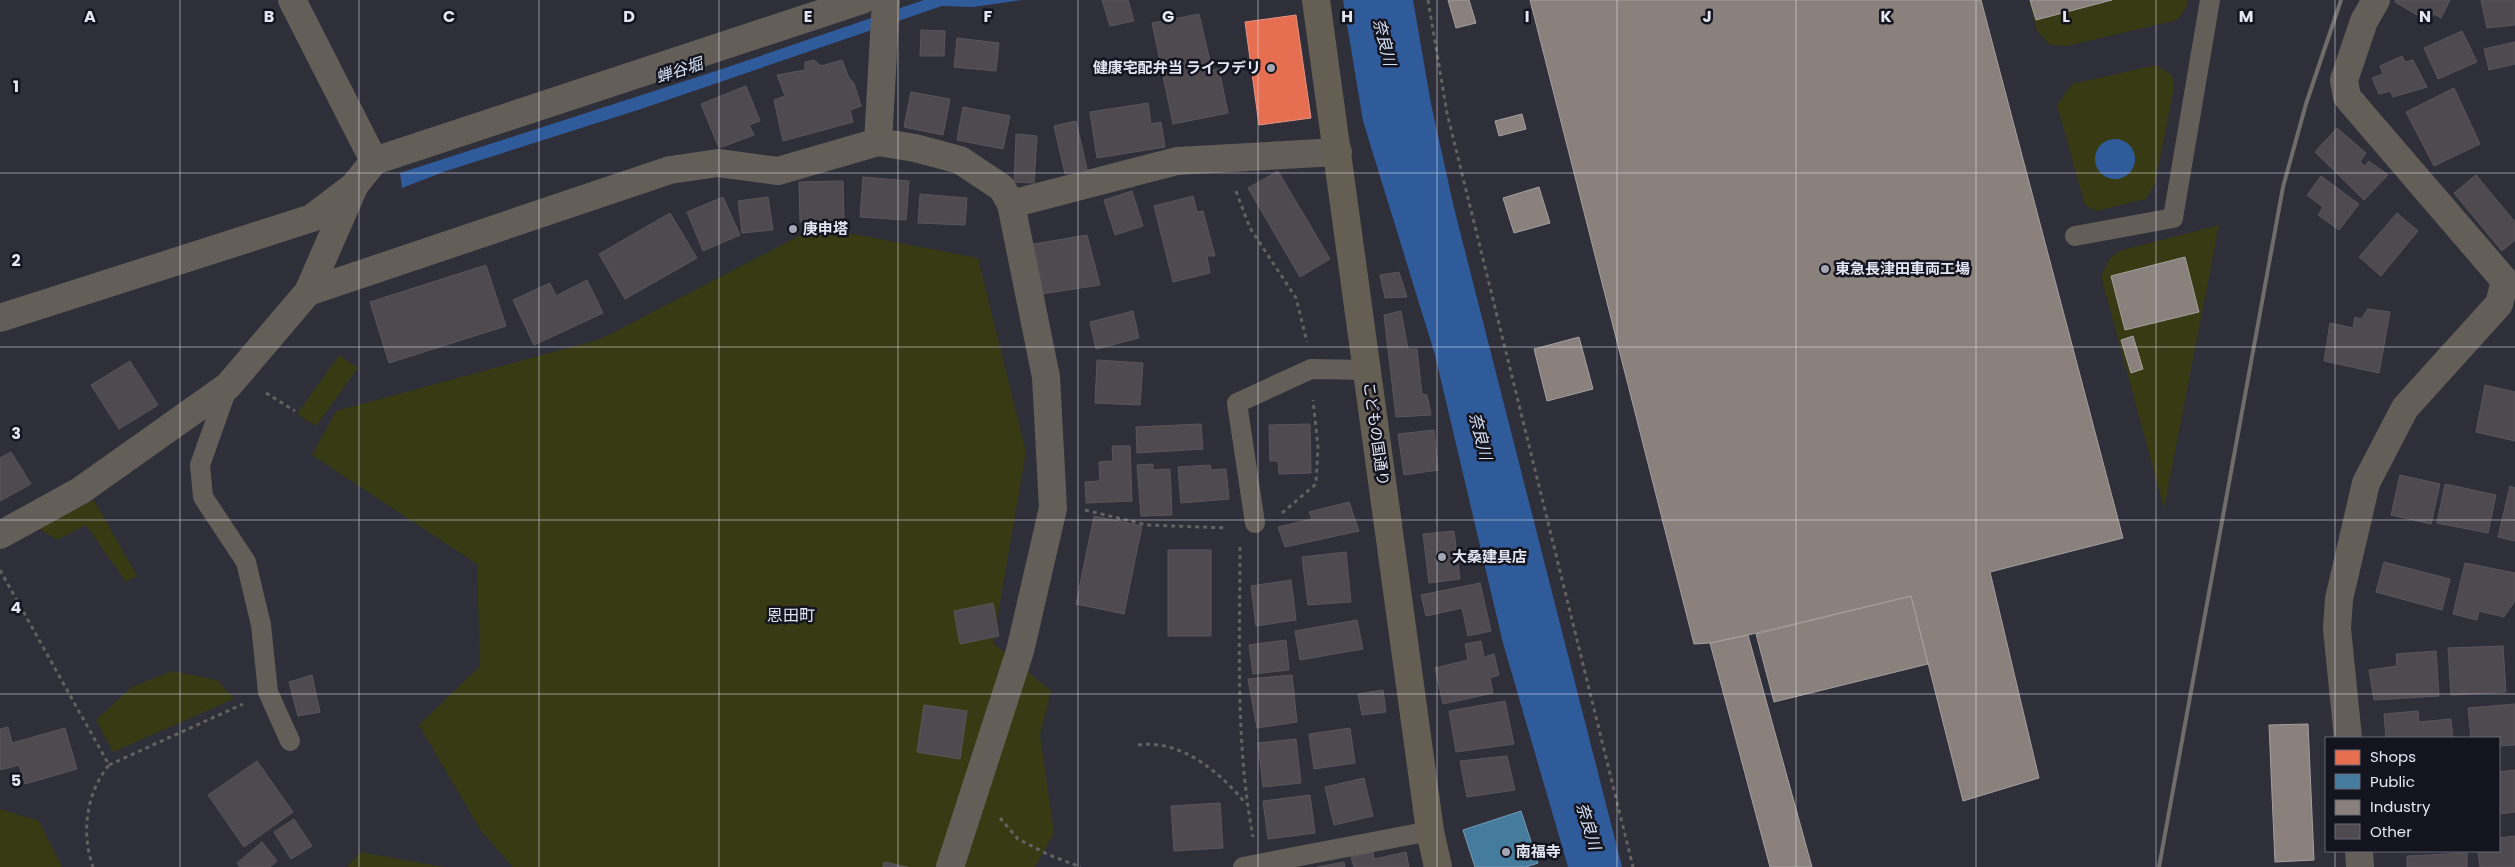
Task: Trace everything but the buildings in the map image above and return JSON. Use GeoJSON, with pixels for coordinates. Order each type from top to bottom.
{"type":"FeatureCollection","features":[{"type":"Feature","properties":{"kind":"main road","name":"こどもの国通り"},"geometry":{"type":"LineString","coordinates":[[1316,0],[1430,831],[1438,867]]}},
{"type":"Feature","properties":{"kind":"street"},"geometry":{"type":"LineString","coordinates":[[292,0],[374,161]]}},
{"type":"Feature","properties":{"kind":"street"},"geometry":{"type":"LineString","coordinates":[[2348,737],[2337,629],[2339,599],[2366,483],[2405,408],[2507,309],[2505,281],[2347,97],[2344,80],[2364,21],[2376,0]]}},
{"type":"Feature","properties":{"kind":"street"},"geometry":{"type":"LineString","coordinates":[[0,318],[312,218],[354,186],[374,161],[878,2],[884,38],[878,142]]}},
{"type":"Feature","properties":{"kind":"street"},"geometry":{"type":"LineString","coordinates":[[308,292],[670,170],[718,163],[778,171],[854,151],[878,142],[916,148],[960,160],[1002,188],[1011,204],[1046,377],[1053,508],[1020,651],[950,867]]}},
{"type":"Feature","properties":{"kind":"street"},"geometry":{"type":"LineString","coordinates":[[1011,204],[1178,161],[1338,152]]}},
{"type":"Feature","properties":{"kind":"street"},"geometry":{"type":"LineString","coordinates":[[0,535],[80,491],[228,386],[308,292],[354,186]]}},
{"type":"Feature","properties":{"kind":"street"},"geometry":{"type":"LineString","coordinates":[[2359,852],[2360,867]]}},
{"type":"Feature","properties":{"kind":"lane"},"geometry":{"type":"LineString","coordinates":[[2075,236],[2173,218],[2210,0]]}},
{"type":"Feature","properties":{"kind":"lane"},"geometry":{"type":"LineString","coordinates":[[1255,523],[1237,403],[1311,369],[1367,370]]}},
{"type":"Feature","properties":{"kind":"lane"},"geometry":{"type":"LineString","coordinates":[[228,386],[200,465],[203,497],[246,562],[261,625],[268,692],[290,741]]}},
{"type":"Feature","properties":{"kind":"lane"},"geometry":{"type":"LineString","coordinates":[[1243,867],[1430,831]]}},
{"type":"Feature","properties":{"kind":"path"},"geometry":{"type":"LineString","coordinates":[[1428,0],[1447,113],[1633,867]]}},
{"type":"Feature","properties":{"kind":"path"},"geometry":{"type":"LineString","coordinates":[[263,391],[295,411]]}},
{"type":"Feature","properties":{"kind":"path"},"geometry":{"type":"LineString","coordinates":[[1053,508],[1083,510],[1147,525],[1230,528]]}},
{"type":"Feature","properties":{"kind":"path"},"geometry":{"type":"LineString","coordinates":[[0,570],[109,764]]}},
{"type":"Feature","properties":{"kind":"path"},"geometry":{"type":"LineString","coordinates":[[94,867],[85,823],[99,776],[109,764],[268,692]]}},
{"type":"Feature","properties":{"kind":"path"},"geometry":{"type":"LineString","coordinates":[[1138,745],[1152,744],[1185,752],[1213,771],[1246,804]]}},
{"type":"Feature","properties":{"kind":"path"},"geometry":{"type":"LineString","coordinates":[[979,781],[988,803],[1018,839],[1049,856],[1081,867]]}},
{"type":"Feature","properties":{"kind":"green space"},"geometry":{"type":"Polygon","coordinates":[[[2029,0],[2188,0],[2186,8],[2177,20],[2067,46],[2050,45],[2037,31],[2029,0]]]}},
{"type":"Feature","properties":{"kind":"green space"},"geometry":{"type":"Polygon","coordinates":[[[2156,65],[2172,75],[2174,87],[2155,184],[2146,199],[2096,211],[2085,205],[2057,105],[2072,84],[2156,65]]]}},
{"type":"Feature","properties":{"kind":"green space"},"geometry":{"type":"Polygon","coordinates":[[[2219,225],[2164,509],[2101,276],[2110,258],[2119,251],[2219,225]]]}},
{"type":"Feature","properties":{"kind":"green space"},"geometry":{"type":"Polygon","coordinates":[[[816,227],[978,258],[1026,452],[993,643],[1051,691],[1040,735],[1054,833],[1035,867],[513,867],[481,831],[419,725],[480,666],[477,564],[312,455],[336,411],[601,339],[816,227]]]}},
{"type":"Feature","properties":{"kind":"green space"},"geometry":{"type":"Polygon","coordinates":[[[339,355],[358,368],[316,426],[297,414],[339,355]]]}},
{"type":"Feature","properties":{"kind":"green space"},"geometry":{"type":"Polygon","coordinates":[[[94,500],[137,576],[126,582],[86,525],[57,540],[39,528],[94,500]]]}},
{"type":"Feature","properties":{"kind":"green space"},"geometry":{"type":"Polygon","coordinates":[[[172,671],[217,680],[234,699],[113,752],[96,720],[132,687],[172,671]]]}},
{"type":"Feature","properties":{"kind":"green space"},"geometry":{"type":"Polygon","coordinates":[[[0,809],[39,821],[62,867],[0,867],[0,809]]]}},
{"type":"Feature","properties":{"kind":"green space"},"geometry":{"type":"Polygon","coordinates":[[[360,852],[444,867],[347,867],[360,852]]]}},
{"type":"Feature","properties":{"kind":"water"},"geometry":{"type":"Polygon","coordinates":[[[924,0],[1022,0],[973,7],[942,6],[641,109],[446,171],[402,188],[400,173],[719,70],[924,0]]]}},
{"type":"Feature","properties":{"kind":"water","name":"奈良川"},"geometry":{"type":"Polygon","coordinates":[[[1343,0],[1413,0],[1431,104],[1454,208],[1622,867],[1568,867],[1503,643],[1435,355],[1363,121],[1343,0]]]}},
{"type":"Feature","properties":{"kind":"water"},"geometry":{"type":"Polygon","coordinates":[[[2119,139],[2126,142],[2132,148],[2135,159],[2134,167],[2126,176],[2119,179],[2111,179],[2104,176],[2096,167],[2095,155],[2098,148],[2107,140],[2119,139]]]}},
{"type":"Feature","properties":{"kind":"railway"},"geometry":{"type":"LineString","coordinates":[[2159,867],[2283,187],[2306,104],[2341,0]]}},
{"type":"Feature","properties":{"kind":"place","name":"健康宅配弁当 ライフデリ"},"geometry":{"type":"Point","coordinates":[1271,68]}},
{"type":"Feature","properties":{"kind":"place","name":"庚申塔"},"geometry":{"type":"Point","coordinates":[793,229]}},
{"type":"Feature","properties":{"kind":"place","name":"東急長津田車両工場"},"geometry":{"type":"Point","coordinates":[1825,269]}},
{"type":"Feature","properties":{"kind":"place","name":"大桑建具店"},"geometry":{"type":"Point","coordinates":[1442,557]}},
{"type":"Feature","properties":{"kind":"place","name":"南福寺"},"geometry":{"type":"Point","coordinates":[1506,852]}},
{"type":"Feature","properties":{"kind":"district","name":"恩田町"},"geometry":{"type":"Point","coordinates":[791,615]}},
{"type":"Feature","properties":{"kind":"water label","name":"蝉谷堀"},"geometry":{"type":"Point","coordinates":[679,70]}}]}
